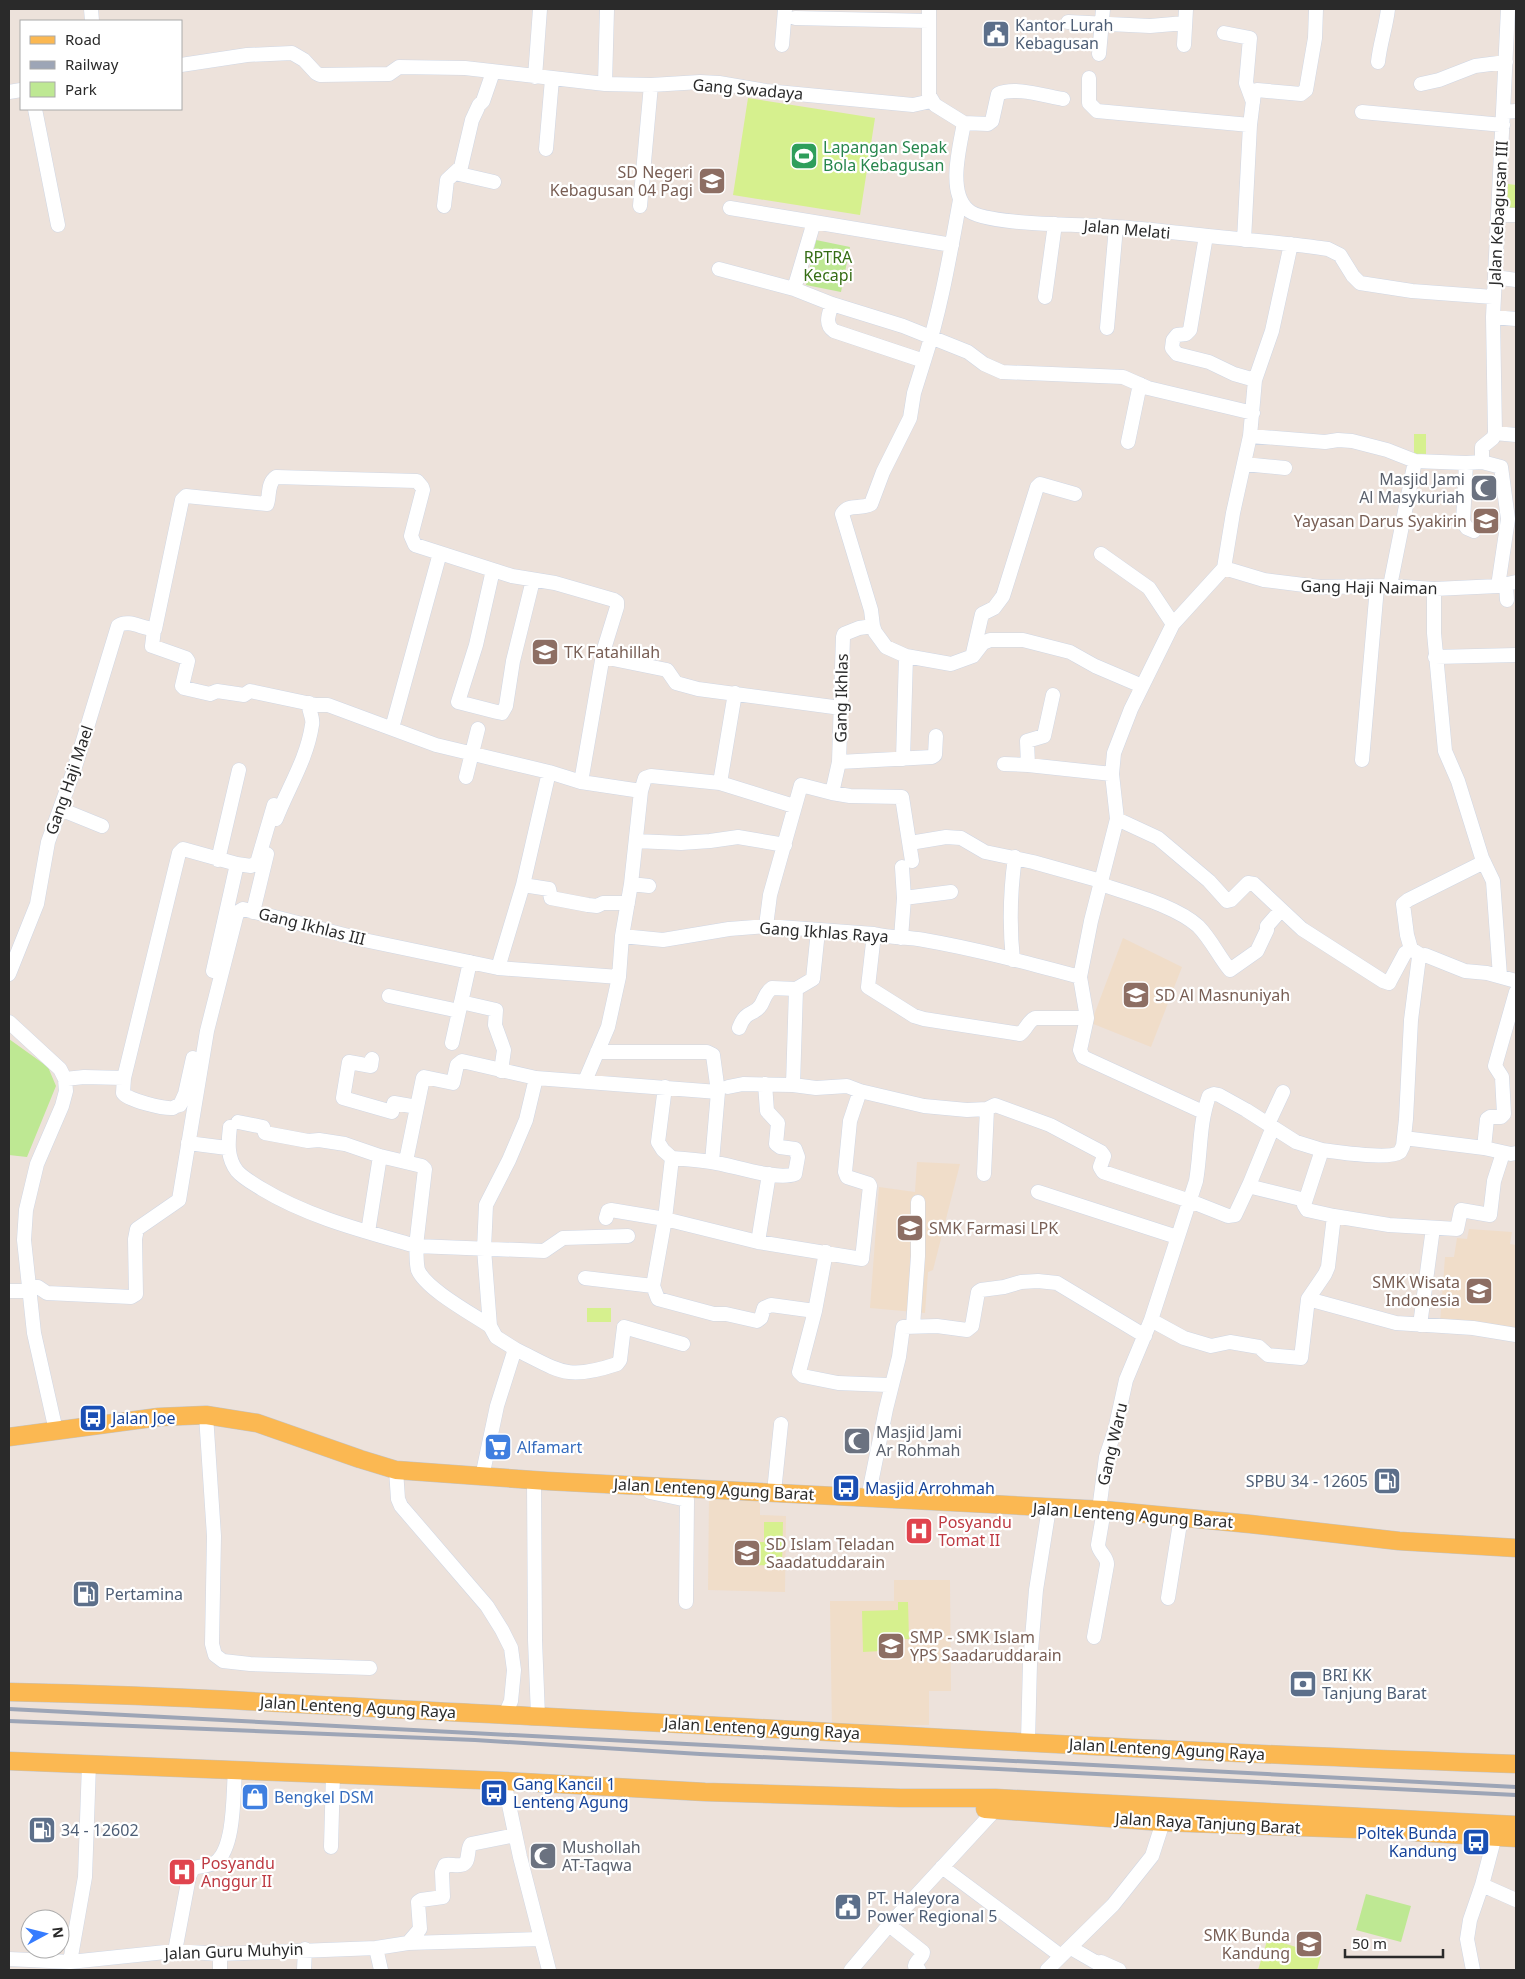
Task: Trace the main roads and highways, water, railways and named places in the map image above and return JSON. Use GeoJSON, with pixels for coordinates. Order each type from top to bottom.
{"type":"FeatureCollection","features":[{"type":"Feature","properties":{"kind":"main road","name":"Jalan Lenteng Agung Barat"},"geometry":{"type":"LineString","coordinates":[[9,1437],[159,1417],[206,1415],[257,1423],[396,1470],[618,1485],[1102,1510],[1399,1541],[1516,1548]]}},
{"type":"Feature","properties":{"kind":"main road","name":"Jalan Lenteng Agung Raya"},"geometry":{"type":"LineString","coordinates":[[9,1692],[303,1703],[1028,1741],[1174,1751],[1516,1764]]}},
{"type":"Feature","properties":{"kind":"main road"},"geometry":{"type":"LineString","coordinates":[[9,1761],[706,1792],[900,1798],[995,1798],[1516,1826]]}},
{"type":"Feature","properties":{"kind":"main road","name":"Jalan Raya Tanjung Barat"},"geometry":{"type":"LineString","coordinates":[[900,1798],[995,1810],[1163,1822],[1516,1838]]}},
{"type":"Feature","properties":{"kind":"railway"},"geometry":{"type":"LineString","coordinates":[[9,1709],[1516,1787]]}},
{"type":"Feature","properties":{"kind":"railway"},"geometry":{"type":"LineString","coordinates":[[9,1721],[475,1740],[700,1754],[1516,1795]]}},
{"type":"Feature","properties":{"kind":"place","name":"Kantor Lurah Kebagusan"},"geometry":{"type":"Point","coordinates":[996,34]}},
{"type":"Feature","properties":{"kind":"place","name":"Lapangan Sepak Bola Kebagusan"},"geometry":{"type":"Point","coordinates":[804,156]}},
{"type":"Feature","properties":{"kind":"place","name":"SD Negeri Kebagusan 04 Pagi"},"geometry":{"type":"Point","coordinates":[712,181]}},
{"type":"Feature","properties":{"kind":"place","name":"Masjid Jami Al Masykuriah"},"geometry":{"type":"Point","coordinates":[1484,488]}},
{"type":"Feature","properties":{"kind":"place","name":"Yayasan Darus Syakirin"},"geometry":{"type":"Point","coordinates":[1486,521]}},
{"type":"Feature","properties":{"kind":"place","name":"TK Fatahillah"},"geometry":{"type":"Point","coordinates":[545,652]}},
{"type":"Feature","properties":{"kind":"place","name":"SD Al Masnuniyah"},"geometry":{"type":"Point","coordinates":[1136,995]}},
{"type":"Feature","properties":{"kind":"place","name":"SMK Farmasi LPK"},"geometry":{"type":"Point","coordinates":[910,1228]}},
{"type":"Feature","properties":{"kind":"place","name":"SMK Wisata Indonesia"},"geometry":{"type":"Point","coordinates":[1479,1291]}},
{"type":"Feature","properties":{"kind":"place","name":"Jalan Joe"},"geometry":{"type":"Point","coordinates":[93,1418]}},
{"type":"Feature","properties":{"kind":"place","name":"Masjid Jami Ar Rohmah"},"geometry":{"type":"Point","coordinates":[857,1441]}},
{"type":"Feature","properties":{"kind":"place","name":"Alfamart"},"geometry":{"type":"Point","coordinates":[498,1447]}},
{"type":"Feature","properties":{"kind":"place","name":"SPBU 34 - 12605"},"geometry":{"type":"Point","coordinates":[1387,1481]}},
{"type":"Feature","properties":{"kind":"place","name":"Masjid Arrohmah"},"geometry":{"type":"Point","coordinates":[846,1488]}},
{"type":"Feature","properties":{"kind":"place","name":"Posyandu Tomat II"},"geometry":{"type":"Point","coordinates":[919,1531]}},
{"type":"Feature","properties":{"kind":"place","name":"SD Islam Teladan Saadatuddarain"},"geometry":{"type":"Point","coordinates":[747,1553]}},
{"type":"Feature","properties":{"kind":"place","name":"Pertamina"},"geometry":{"type":"Point","coordinates":[86,1594]}},
{"type":"Feature","properties":{"kind":"place","name":"SMP - SMK Islam YPS Saadaruddarain"},"geometry":{"type":"Point","coordinates":[891,1646]}},
{"type":"Feature","properties":{"kind":"place","name":"BRI KK Tanjung Barat"},"geometry":{"type":"Point","coordinates":[1303,1684]}},
{"type":"Feature","properties":{"kind":"place","name":"Gang Kancil 1 Lenteng Agung"},"geometry":{"type":"Point","coordinates":[494,1793]}},
{"type":"Feature","properties":{"kind":"place","name":"Bengkel DSM"},"geometry":{"type":"Point","coordinates":[255,1797]}},
{"type":"Feature","properties":{"kind":"place","name":"34 - 12602"},"geometry":{"type":"Point","coordinates":[42,1830]}},
{"type":"Feature","properties":{"kind":"place","name":"Poltek Bunda Kandung"},"geometry":{"type":"Point","coordinates":[1476,1842]}},
{"type":"Feature","properties":{"kind":"place","name":"Mushollah AT-Taqwa"},"geometry":{"type":"Point","coordinates":[543,1856]}},
{"type":"Feature","properties":{"kind":"place","name":"Posyandu Anggur II"},"geometry":{"type":"Point","coordinates":[182,1872]}},
{"type":"Feature","properties":{"kind":"place","name":"PT. Haleyora Power Regional 5"},"geometry":{"type":"Point","coordinates":[848,1907]}},
{"type":"Feature","properties":{"kind":"place","name":"SMK Bunda Kandung"},"geometry":{"type":"Point","coordinates":[1309,1944]}},
{"type":"Feature","properties":{"kind":"park label","name":"RPTRA Kecapi"},"geometry":{"type":"Point","coordinates":[828,266]}}]}
